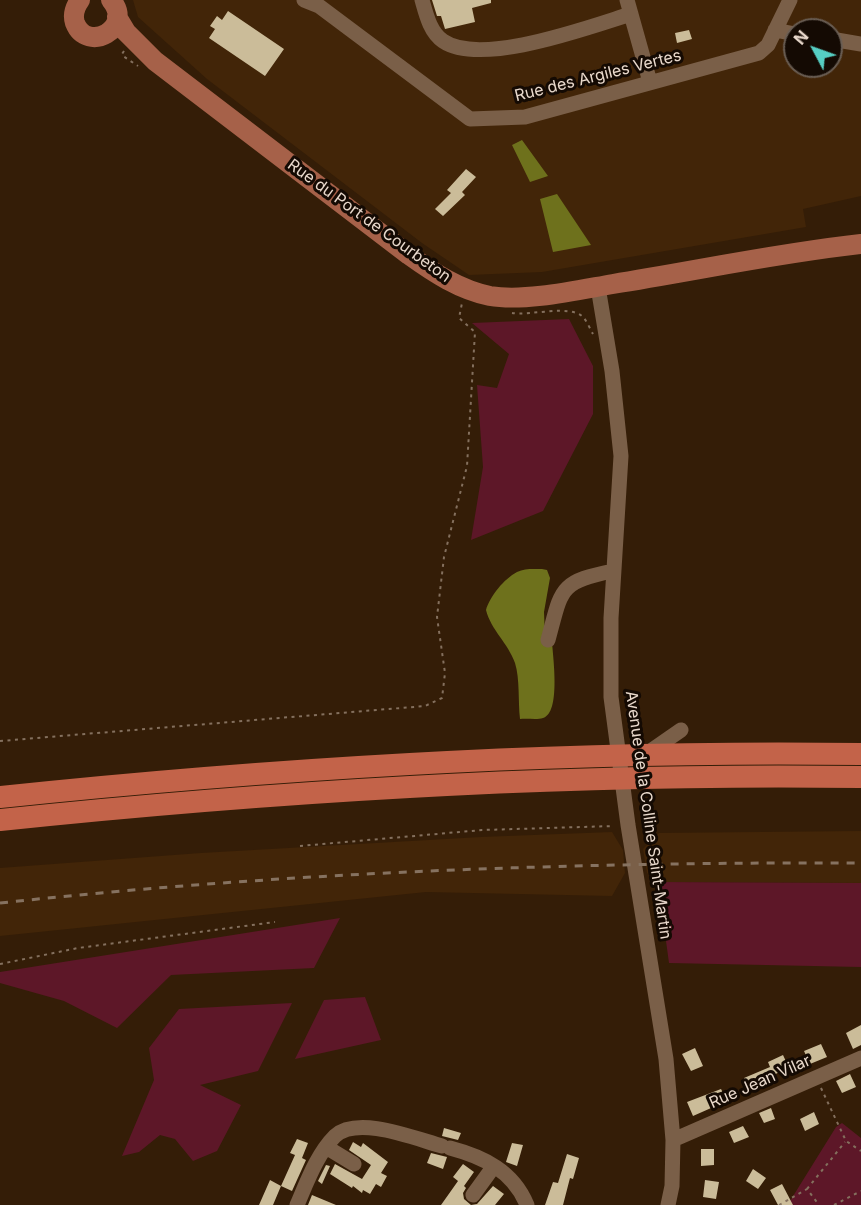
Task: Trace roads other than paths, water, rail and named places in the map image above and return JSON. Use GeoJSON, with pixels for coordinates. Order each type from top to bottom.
{"type":"FeatureCollection","features":[{"type":"Feature","properties":{"kind":"highway"},"geometry":{"type":"LineString","coordinates":[[0,797],[193,778],[428,763],[627,756],[861,754]]}},
{"type":"Feature","properties":{"kind":"highway"},"geometry":{"type":"LineString","coordinates":[[0,820],[212,800],[428,786],[620,779],[861,777]]}},
{"type":"Feature","properties":{"kind":"main road"},"geometry":{"type":"LineString","coordinates":[[60,0],[77,9]]}},
{"type":"Feature","properties":{"kind":"main road"},"geometry":{"type":"LineString","coordinates":[[105,35],[114,28],[114,5]]}},
{"type":"Feature","properties":{"kind":"main road","name":"Rue du Port de Courbeton"},"geometry":{"type":"LineString","coordinates":[[114,5],[126,32],[155,61],[410,255],[442,277],[468,289],[493,296],[523,297],[861,244]]}},
{"type":"Feature","properties":{"kind":"main road","name":"Rue du Port de Courbeton"},"geometry":{"type":"LineString","coordinates":[[77,9],[79,30],[84,34],[91,37],[105,35],[155,61]]}},
{"type":"Feature","properties":{"kind":"street","name":"Rue des Argiles Vertes"},"geometry":{"type":"LineString","coordinates":[[304,0],[319,6],[470,119],[525,117],[759,53],[768,45],[775,30]]}},
{"type":"Feature","properties":{"kind":"street"},"geometry":{"type":"LineString","coordinates":[[422,0],[432,29],[442,40],[461,49],[498,48],[539,43],[629,7],[650,82]]}},
{"type":"Feature","properties":{"kind":"street"},"geometry":{"type":"LineString","coordinates":[[783,32],[775,30],[790,0]]}},
{"type":"Feature","properties":{"kind":"street"},"geometry":{"type":"LineString","coordinates":[[843,41],[861,44]]}},
{"type":"Feature","properties":{"kind":"street","name":"Avenue de la Colline Saint-Martin"},"geometry":{"type":"LineString","coordinates":[[598,287],[620,429],[620,485],[610,628],[611,697],[628,825],[666,1059],[673,1140],[672,1186],[668,1205]]}},
{"type":"Feature","properties":{"kind":"street"},"geometry":{"type":"LineString","coordinates":[[548,640],[559,598],[568,587],[577,579],[613,571]]}},
{"type":"Feature","properties":{"kind":"street"},"geometry":{"type":"LineString","coordinates":[[627,756],[681,730]]}},
{"type":"Feature","properties":{"kind":"street","name":"Rue Jean Vilar"},"geometry":{"type":"LineString","coordinates":[[673,1140],[861,1058]]}},
{"type":"Feature","properties":{"kind":"street"},"geometry":{"type":"LineString","coordinates":[[297,1205],[326,1147],[337,1135],[353,1128],[372,1128],[475,1155],[510,1178],[521,1191],[527,1205]]}},
{"type":"Feature","properties":{"kind":"street"},"geometry":{"type":"LineString","coordinates":[[326,1147],[354,1164]]}},
{"type":"Feature","properties":{"kind":"street"},"geometry":{"type":"LineString","coordinates":[[469,1201],[494,1166]]}},
{"type":"Feature","properties":{"kind":"railway"},"geometry":{"type":"LineString","coordinates":[[0,903],[107,892],[322,876],[645,864],[861,863]]}}]}
